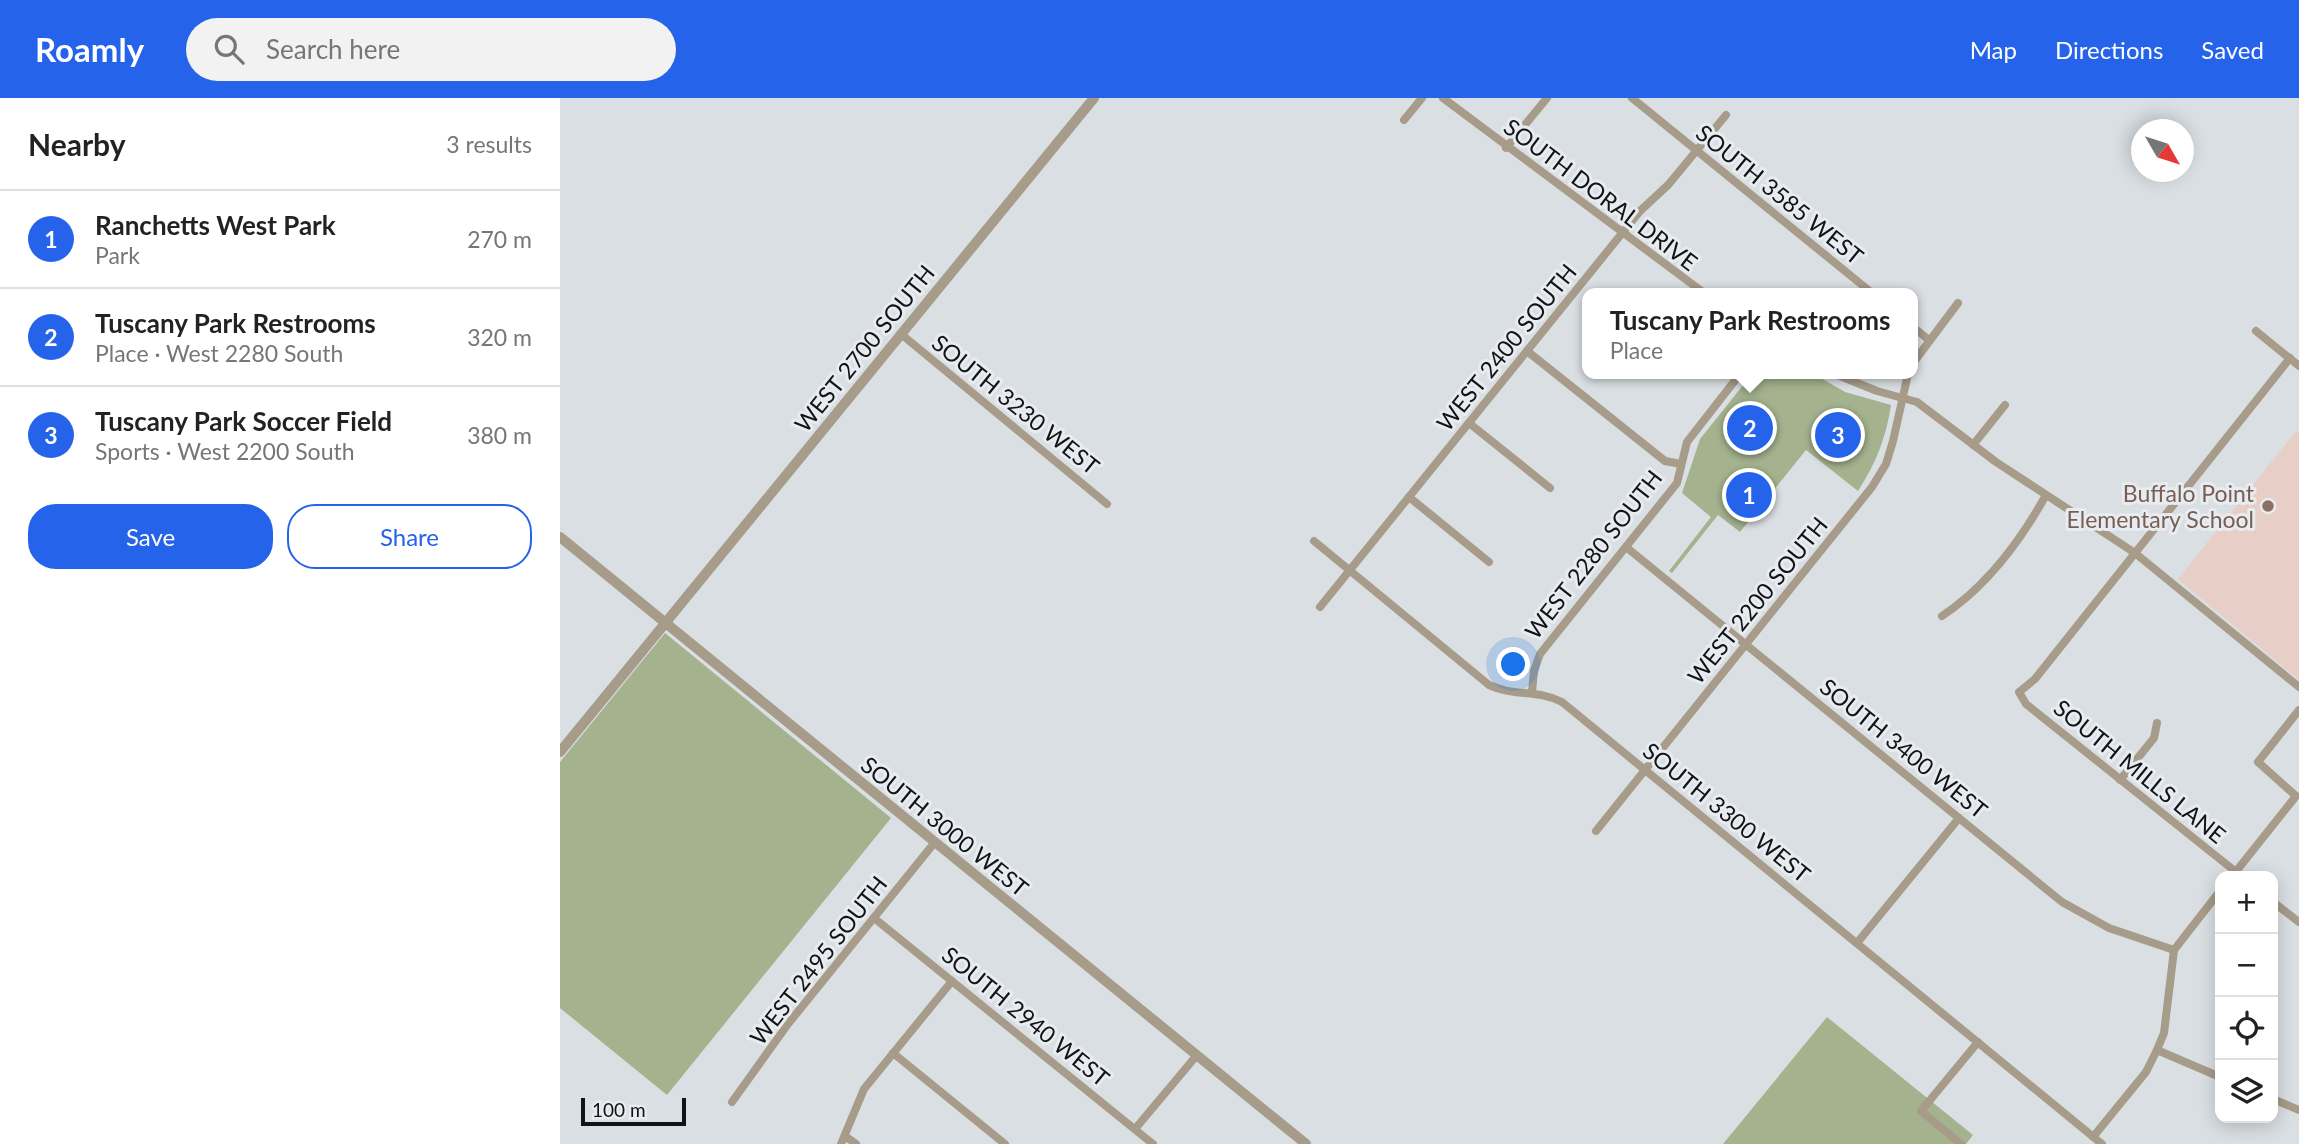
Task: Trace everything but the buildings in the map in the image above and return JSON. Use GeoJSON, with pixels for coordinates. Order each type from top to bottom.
{"type":"FeatureCollection","features":[{"type":"Feature","properties":{"kind":"street","name":"WEST 2700 SOUTH"},"geometry":{"type":"LineString","coordinates":[[560,752],[1094,98]]}},
{"type":"Feature","properties":{"kind":"street"},"geometry":{"type":"LineString","coordinates":[[1404,120],[1422,98]]}},
{"type":"Feature","properties":{"kind":"street","name":"SOUTH DORAL DRIVE"},"geometry":{"type":"LineString","coordinates":[[1443,98],[1623,234],[1690,288]]}},
{"type":"Feature","properties":{"kind":"street"},"geometry":{"type":"LineString","coordinates":[[1506,148],[1547,98]]}},
{"type":"Feature","properties":{"kind":"street","name":"SOUTH 3585 WEST"},"geometry":{"type":"LineString","coordinates":[[1632,98],[1866,288]]}},
{"type":"Feature","properties":{"kind":"street","name":"WEST 2400 SOUTH"},"geometry":{"type":"LineString","coordinates":[[1320,607],[1623,234],[1726,116]]}},
{"type":"Feature","properties":{"kind":"street"},"geometry":{"type":"LineString","coordinates":[[1918,356],[1958,303]]}},
{"type":"Feature","properties":{"kind":"street"},"geometry":{"type":"LineString","coordinates":[[1918,331],[1929,340]]}},
{"type":"Feature","properties":{"kind":"street"},"geometry":{"type":"LineString","coordinates":[[2256,331],[2299,366]]}},
{"type":"Feature","properties":{"kind":"street","name":"SOUTH 3230 WEST"},"geometry":{"type":"LineString","coordinates":[[901,334],[1107,503]]}},
{"type":"Feature","properties":{"kind":"street"},"geometry":{"type":"LineString","coordinates":[[1527,351],[1665,461],[1681,464]]}},
{"type":"Feature","properties":{"kind":"street"},"geometry":{"type":"LineString","coordinates":[[2135,553],[2290,358]]}},
{"type":"Feature","properties":{"kind":"street","name":"WEST 2280 SOUTH"},"geometry":{"type":"LineString","coordinates":[[1532,692],[1534,671],[1540,654],[1677,483],[1687,442],[1737,379]]}},
{"type":"Feature","properties":{"kind":"street"},"geometry":{"type":"LineString","coordinates":[[1847,379],[1917,402],[1973,445],[2135,553],[2299,687]]}},
{"type":"Feature","properties":{"kind":"street","name":"WEST 2200 SOUTH"},"geometry":{"type":"LineString","coordinates":[[1596,831],[1872,488],[1886,464],[1907,379]]}},
{"type":"Feature","properties":{"kind":"street"},"geometry":{"type":"LineString","coordinates":[[1973,445],[2005,405]]}},
{"type":"Feature","properties":{"kind":"street"},"geometry":{"type":"LineString","coordinates":[[1469,423],[1549,488]]}},
{"type":"Feature","properties":{"kind":"street"},"geometry":{"type":"LineString","coordinates":[[1942,616],[1978,587],[2028,526],[2046,495]]}},
{"type":"Feature","properties":{"kind":"street"},"geometry":{"type":"LineString","coordinates":[[1409,497],[1489,562]]}},
{"type":"Feature","properties":{"kind":"street","name":"SOUTH 3000 WEST"},"geometry":{"type":"LineString","coordinates":[[560,537],[1306,1144]]}},
{"type":"Feature","properties":{"kind":"street","name":"SOUTH 3300 WEST"},"geometry":{"type":"LineString","coordinates":[[1314,541],[1489,685],[1503,691],[1544,693],[1562,702],[2102,1144]]}},
{"type":"Feature","properties":{"kind":"street","name":"SOUTH 3400 WEST"},"geometry":{"type":"LineString","coordinates":[[1626,547],[2062,902],[2086,917],[2174,950]]}},
{"type":"Feature","properties":{"kind":"street","name":"SOUTH MILLS LANE"},"geometry":{"type":"LineString","coordinates":[[2135,553],[2035,679],[2019,692],[2026,704],[2231,871]]}},
{"type":"Feature","properties":{"kind":"street"},"geometry":{"type":"LineString","coordinates":[[2239,871],[2296,796],[2258,762],[2299,710]]}},
{"type":"Feature","properties":{"kind":"street"},"geometry":{"type":"LineString","coordinates":[[2120,780],[2154,738],[2157,723]]}},
{"type":"Feature","properties":{"kind":"street"},"geometry":{"type":"LineString","coordinates":[[1857,943],[1959,818]]}},
{"type":"Feature","properties":{"kind":"street","name":"WEST 2495 SOUTH"},"geometry":{"type":"LineString","coordinates":[[732,1102],[788,1024],[935,842]]}},
{"type":"Feature","properties":{"kind":"street"},"geometry":{"type":"LineString","coordinates":[[2093,1137],[2146,1072],[2164,1033],[2174,950],[2215,897]]}},
{"type":"Feature","properties":{"kind":"street"},"geometry":{"type":"LineString","coordinates":[[2278,906],[2299,922]]}},
{"type":"Feature","properties":{"kind":"street","name":"SOUTH 2940 WEST"},"geometry":{"type":"LineString","coordinates":[[874,918],[1153,1144]]}},
{"type":"Feature","properties":{"kind":"street"},"geometry":{"type":"LineString","coordinates":[[856,1144],[843,1140],[854,1107],[864,1089],[952,981]]}},
{"type":"Feature","properties":{"kind":"street"},"geometry":{"type":"LineString","coordinates":[[1961,1144],[1921,1111],[1978,1042]]}},
{"type":"Feature","properties":{"kind":"street"},"geometry":{"type":"LineString","coordinates":[[2157,1050],[2215,1075]]}},
{"type":"Feature","properties":{"kind":"street"},"geometry":{"type":"LineString","coordinates":[[893,1053],[1005,1144]]}},
{"type":"Feature","properties":{"kind":"street"},"geometry":{"type":"LineString","coordinates":[[1135,1129],[1196,1055]]}},
{"type":"Feature","properties":{"kind":"street"},"geometry":{"type":"LineString","coordinates":[[2278,1101],[2299,1110]]}},
{"type":"Feature","properties":{"kind":"shaded area","name":"Buffalo Point Elementary School"},"geometry":{"type":"Polygon","coordinates":[[[2296,431],[2299,433],[2299,680],[2178,579],[2296,431]]]}},
{"type":"Feature","properties":{"kind":"green space"},"geometry":{"type":"Polygon","coordinates":[[[1748,379],[1823,379],[1845,392],[1891,405],[1879,450],[1858,491],[1806,450],[1740,532],[1718,515],[1672,573],[1669,571],[1711,517],[1682,493],[1700,439],[1748,379]]]}},
{"type":"Feature","properties":{"kind":"green space"},"geometry":{"type":"Polygon","coordinates":[[[665,633],[891,818],[667,1095],[560,1008],[560,762],[665,633]]]}},
{"type":"Feature","properties":{"kind":"green space"},"geometry":{"type":"Polygon","coordinates":[[[1827,1017],[1973,1135],[1966,1144],[1723,1144],[1827,1017]]]}},
{"type":"Feature","properties":{"kind":"place","name":"Tuscany Park Restrooms"},"geometry":{"type":"Point","coordinates":[1750,428]}},
{"type":"Feature","properties":{"kind":"place","name":"Tuscany Park Soccer Field"},"geometry":{"type":"Point","coordinates":[1838,435]}},
{"type":"Feature","properties":{"kind":"place","name":"Ranchetts West Park"},"geometry":{"type":"Point","coordinates":[1749,495]}},
{"type":"Feature","properties":{"kind":"place","name":"Buffalo Point Elementary School"},"geometry":{"type":"Point","coordinates":[2268,506]}}]}
